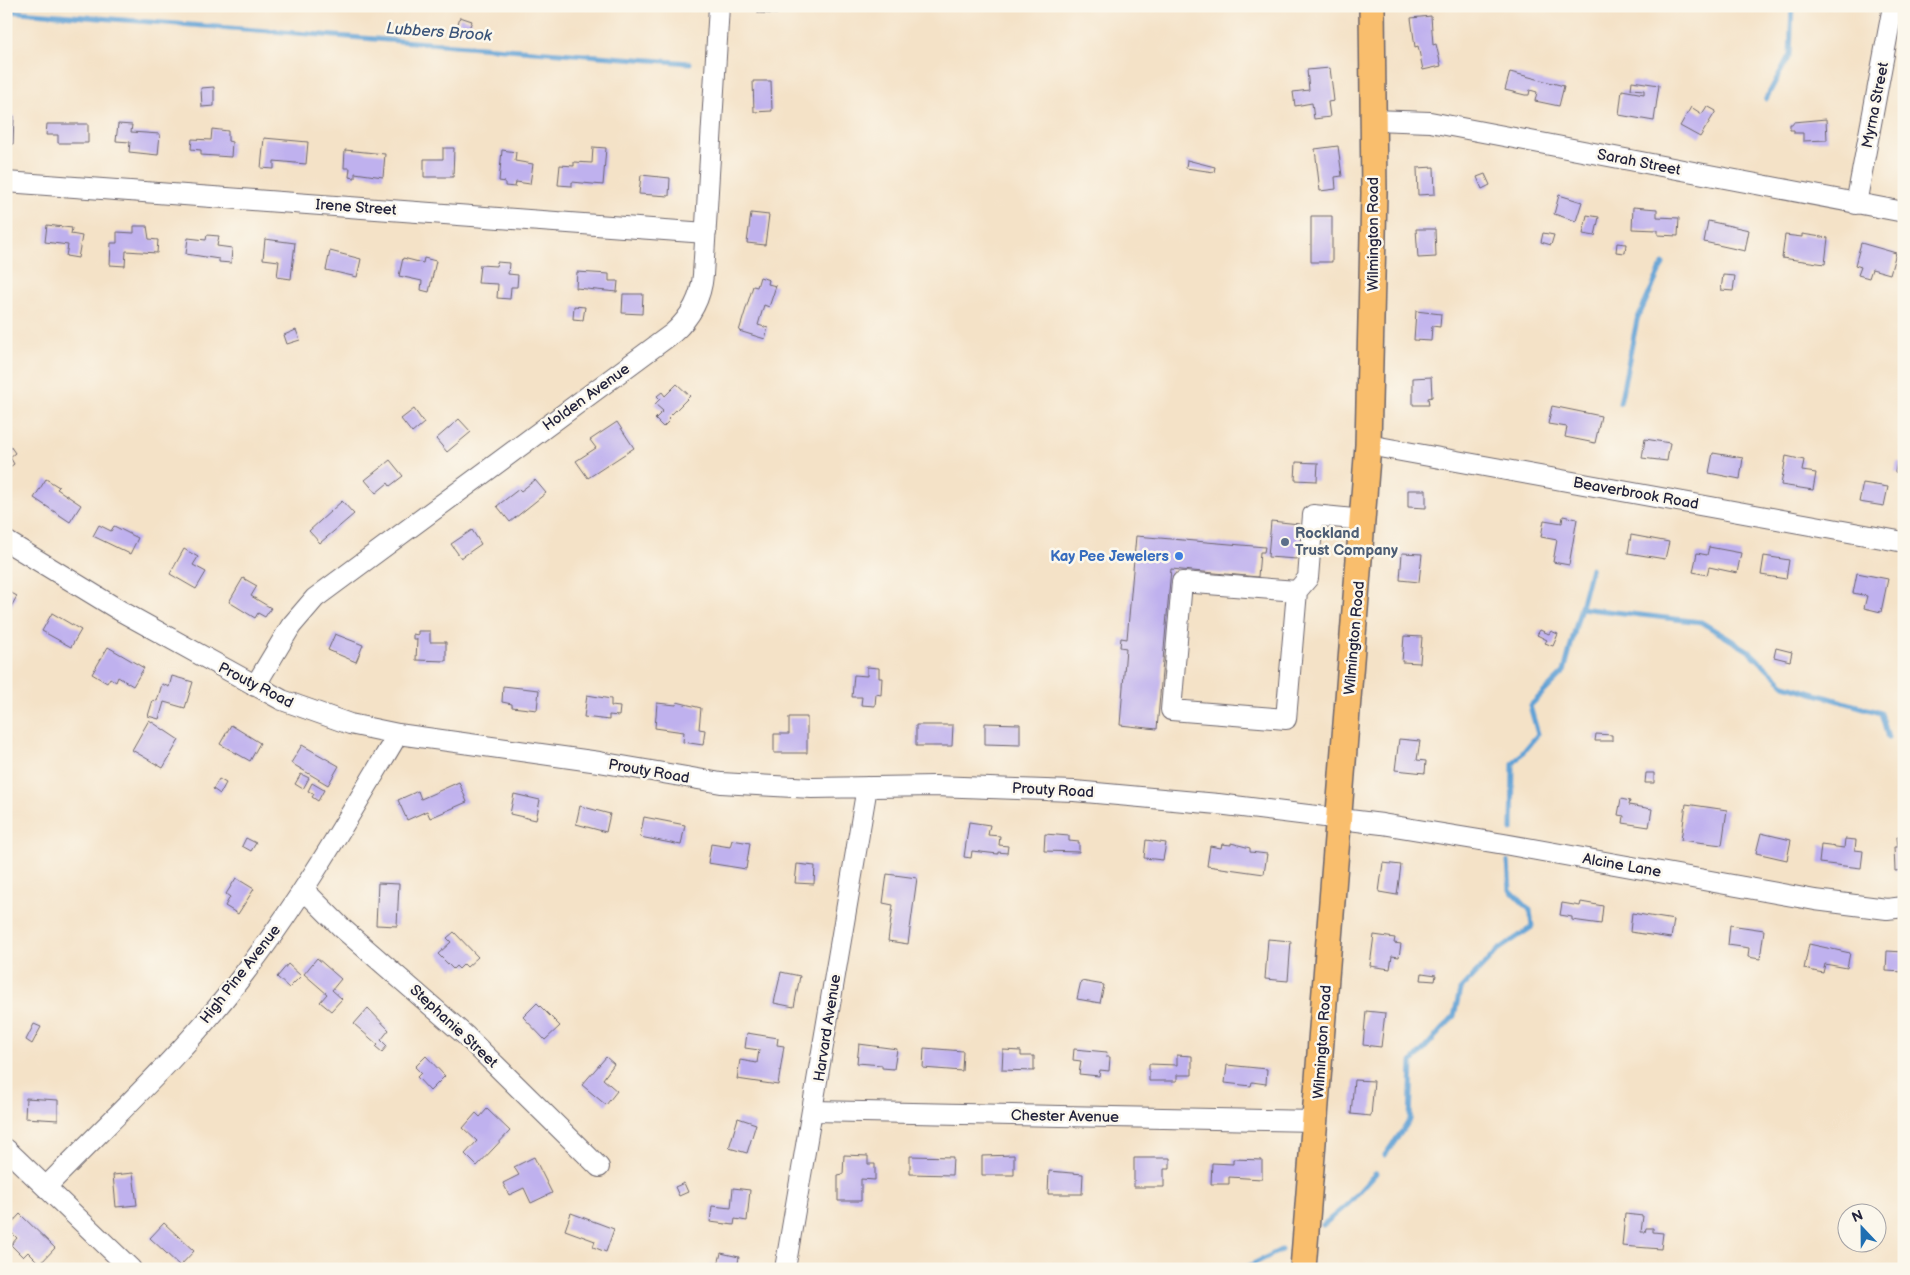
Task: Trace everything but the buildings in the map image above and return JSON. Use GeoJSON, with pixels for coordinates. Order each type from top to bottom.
{"type":"FeatureCollection","features":[{"type":"Feature","properties":{"kind":"main road","name":"Wilmington Road"},"geometry":{"type":"LineString","coordinates":[[1304,1269],[1364,520],[1374,262],[1372,6]]}},
{"type":"Feature","properties":{"kind":"street","name":"Holden Avenue"},"geometry":{"type":"LineString","coordinates":[[255,686],[291,626],[315,598],[680,327],[690,314],[701,291],[719,6]]}},
{"type":"Feature","properties":{"kind":"street","name":"Myrna Street"},"geometry":{"type":"LineString","coordinates":[[1856,204],[1893,6]]}},
{"type":"Feature","properties":{"kind":"street","name":"Sarah Street"},"geometry":{"type":"LineString","coordinates":[[1373,120],[1430,122],[1904,212]]}},
{"type":"Feature","properties":{"kind":"street","name":"Irene Street"},"geometry":{"type":"LineString","coordinates":[[6,182],[706,232]]}},
{"type":"Feature","properties":{"kind":"street","name":"Beaverbrook Road"},"geometry":{"type":"LineString","coordinates":[[1368,445],[1904,542]]}},
{"type":"Feature","properties":{"kind":"street"},"geometry":{"type":"LineString","coordinates":[[1297,592],[1182,582],[1171,710],[1286,719],[1297,592],[1308,578],[1313,515],[1364,520]]}},
{"type":"Feature","properties":{"kind":"street","name":"Prouty Road"},"geometry":{"type":"LineString","coordinates":[[6,541],[119,610],[282,700],[324,716],[398,734],[600,762],[721,783],[812,788],[935,786],[1109,793],[1340,820]]}},
{"type":"Feature","properties":{"kind":"street","name":"High Pine Avenue"},"geometry":{"type":"LineString","coordinates":[[46,1187],[215,1010],[304,890],[398,734]]}},
{"type":"Feature","properties":{"kind":"street","name":"Harvard Avenue"},"geometry":{"type":"LineString","coordinates":[[785,1269],[867,787]]}},
{"type":"Feature","properties":{"kind":"street","name":"Alcine Lane"},"geometry":{"type":"LineString","coordinates":[[1340,820],[1504,844],[1814,900],[1868,907],[1904,907]]}},
{"type":"Feature","properties":{"kind":"street","name":"Stephanie Street"},"geometry":{"type":"LineString","coordinates":[[304,890],[342,928],[466,1036],[599,1167]]}},
{"type":"Feature","properties":{"kind":"street","name":"Chester Avenue"},"geometry":{"type":"LineString","coordinates":[[813,1111],[1316,1121]]}},
{"type":"Feature","properties":{"kind":"street"},"geometry":{"type":"LineString","coordinates":[[6,1149],[131,1269]]}},
{"type":"Feature","properties":{"kind":"waterway"},"geometry":{"type":"LineString","coordinates":[[1766,99],[1790,54],[1792,6]]}},
{"type":"Feature","properties":{"kind":"waterway","name":"Lubbers Brook"},"geometry":{"type":"LineString","coordinates":[[6,11],[690,63]]}},
{"type":"Feature","properties":{"kind":"waterway"},"geometry":{"type":"LineString","coordinates":[[1620,403],[1637,320],[1663,264]]}},
{"type":"Feature","properties":{"kind":"waterway"},"geometry":{"type":"LineString","coordinates":[[1512,830],[1513,764],[1538,734],[1530,706],[1564,672],[1591,568]]}},
{"type":"Feature","properties":{"kind":"waterway"},"geometry":{"type":"LineString","coordinates":[[1580,608],[1701,622],[1749,651],[1785,685],[1881,713],[1888,738]]}},
{"type":"Feature","properties":{"kind":"waterway"},"geometry":{"type":"LineString","coordinates":[[1385,1155],[1410,1120],[1412,1062],[1454,1016],[1460,990],[1498,950],[1532,927],[1530,910],[1510,890],[1508,861]]}},
{"type":"Feature","properties":{"kind":"waterway"},"geometry":{"type":"LineString","coordinates":[[1323,1225],[1349,1203],[1376,1173]]}},
{"type":"Feature","properties":{"kind":"waterway"},"geometry":{"type":"LineString","coordinates":[[1243,1269],[1281,1250]]}},
{"type":"Feature","properties":{"kind":"place","name":"Rockland Trust Company"},"geometry":{"type":"Point","coordinates":[1285,542]}},
{"type":"Feature","properties":{"kind":"place","name":"Kay Pee Jewelers"},"geometry":{"type":"Point","coordinates":[1179,556]}}]}
